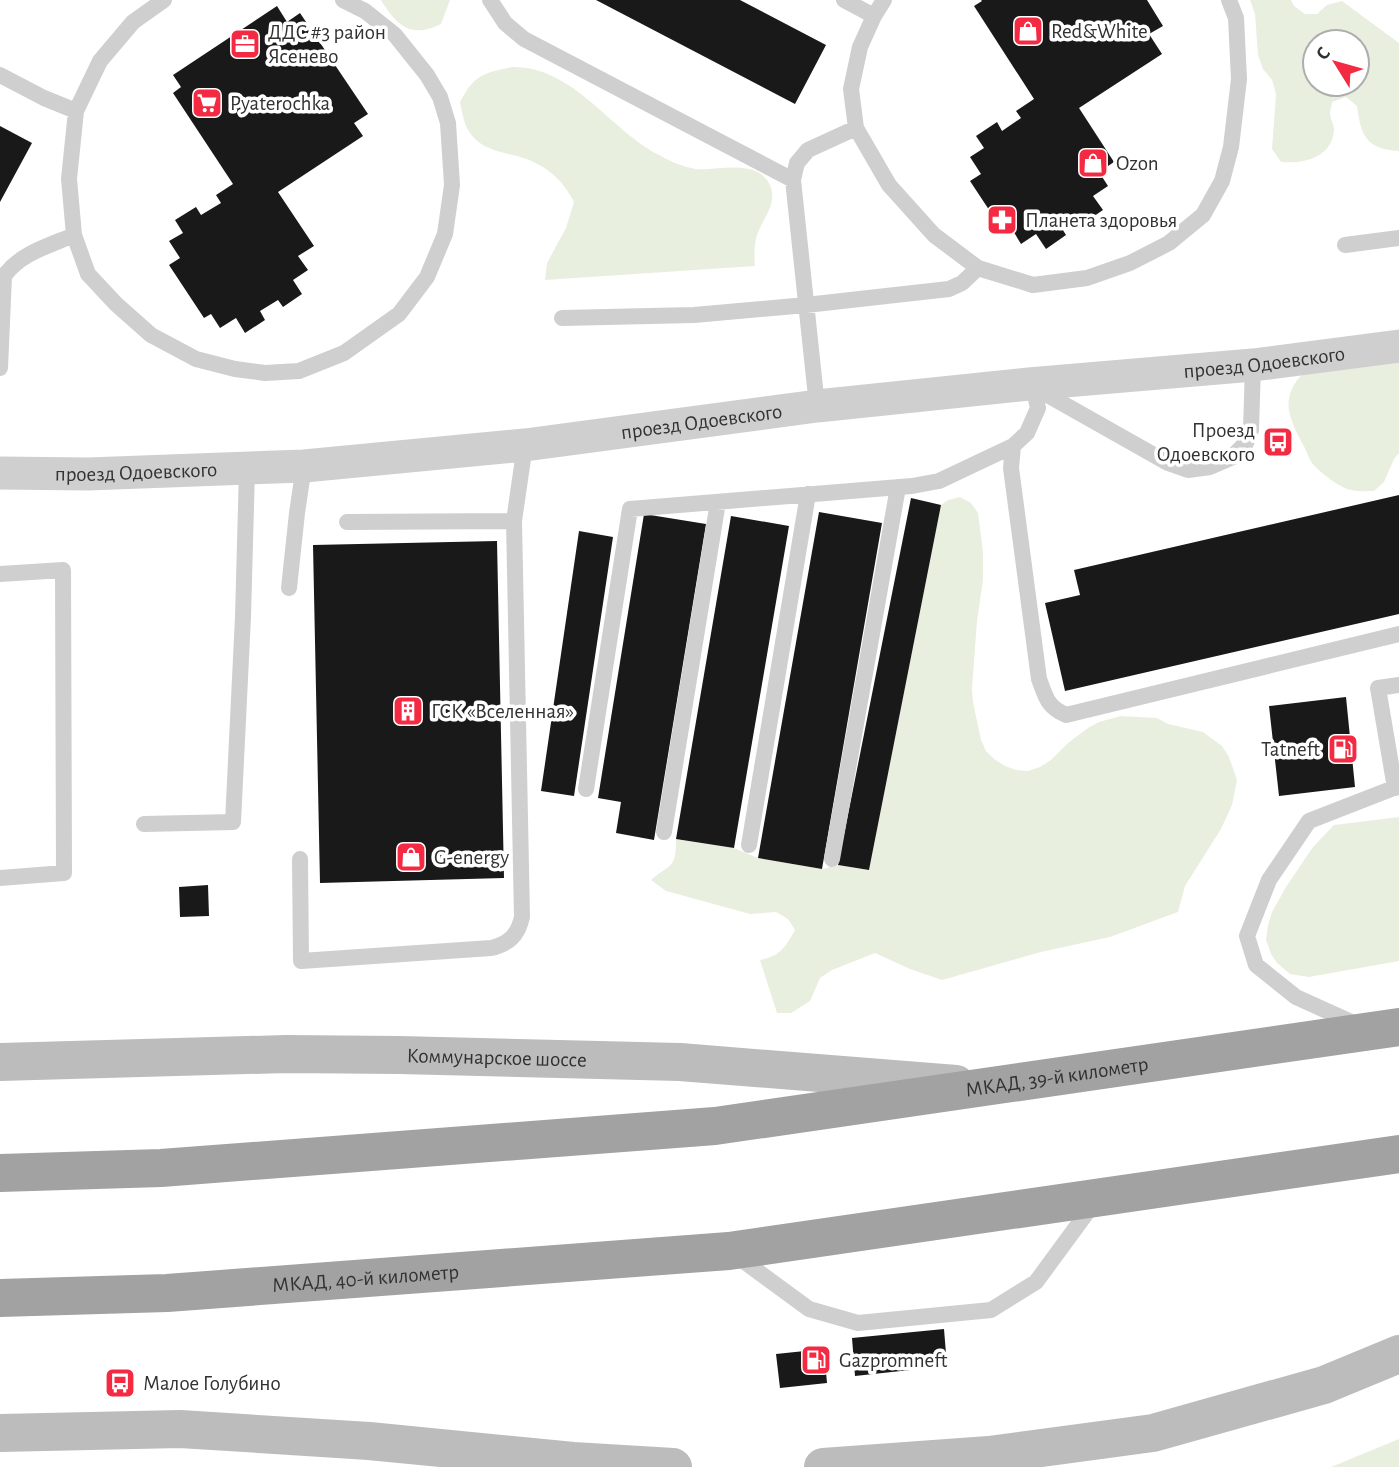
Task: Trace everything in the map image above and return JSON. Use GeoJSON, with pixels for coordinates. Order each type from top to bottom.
{"type":"FeatureCollection","features":[{"type":"Feature","properties":{"kind":"highway","name":"МКАД, 39-й километр"},"geometry":{"type":"LineString","coordinates":[[0,1173],[174,1167],[715,1126],[1386,1030]]}},
{"type":"Feature","properties":{"kind":"highway"},"geometry":{"type":"LineString","coordinates":[[729,1251],[1399,1154]]}},
{"type":"Feature","properties":{"kind":"highway","name":"МКАД, 40-й километр"},"geometry":{"type":"LineString","coordinates":[[0,1298],[167,1293],[729,1251]]}},
{"type":"Feature","properties":{"kind":"main road","name":"Коммунарское шоссе"},"geometry":{"type":"LineString","coordinates":[[0,1062],[286,1054],[680,1062],[993,1087]]}},
{"type":"Feature","properties":{"kind":"main road"},"geometry":{"type":"LineString","coordinates":[[823,1467],[989,1455],[1041,1458],[1153,1433],[1324,1385],[1399,1354]]}},
{"type":"Feature","properties":{"kind":"main road"},"geometry":{"type":"LineString","coordinates":[[0,1433],[180,1429],[369,1441],[576,1464],[673,1467]]}},
{"type":"Feature","properties":{"kind":"street","name":"проезд Одоевского"},"geometry":{"type":"LineString","coordinates":[[0,473],[88,474],[304,466],[525,445],[817,406],[1253,365],[1399,346]]}},
{"type":"Feature","properties":{"kind":"lane"},"geometry":{"type":"LineString","coordinates":[[164,0],[133,22],[100,61],[76,111],[69,179],[74,235],[88,274],[151,335],[196,359],[265,373],[299,370],[344,352],[399,314],[427,277],[445,234],[452,185],[448,123],[440,97],[427,75],[395,35],[365,11],[343,0]]}},
{"type":"Feature","properties":{"kind":"lane"},"geometry":{"type":"LineString","coordinates":[[491,0],[505,23],[524,39],[793,180]]}},
{"type":"Feature","properties":{"kind":"lane"},"geometry":{"type":"LineString","coordinates":[[844,0],[874,16]]}},
{"type":"Feature","properties":{"kind":"lane"},"geometry":{"type":"LineString","coordinates":[[884,0],[860,47],[851,89],[856,128],[889,185],[934,235],[978,268],[1033,285],[1087,278],[1130,262],[1169,243],[1203,215],[1222,181],[1231,147],[1239,79],[1236,18],[1229,0]]}},
{"type":"Feature","properties":{"kind":"lane"},"geometry":{"type":"LineString","coordinates":[[0,75],[76,111]]}},
{"type":"Feature","properties":{"kind":"lane"},"geometry":{"type":"LineString","coordinates":[[817,406],[793,180],[797,163],[808,150],[856,128]]}},
{"type":"Feature","properties":{"kind":"lane"},"geometry":{"type":"LineString","coordinates":[[0,368],[2,275],[26,255],[74,235]]}},
{"type":"Feature","properties":{"kind":"lane"},"geometry":{"type":"LineString","coordinates":[[1345,245],[1399,238]]}},
{"type":"Feature","properties":{"kind":"lane"},"geometry":{"type":"LineString","coordinates":[[562,318],[694,315],[949,289],[962,283],[978,268]]}},
{"type":"Feature","properties":{"kind":"lane"},"geometry":{"type":"LineString","coordinates":[[1029,384],[1168,463],[1188,470],[1210,467],[1231,458],[1246,443],[1251,430],[1253,365]]}},
{"type":"Feature","properties":{"kind":"lane"},"geometry":{"type":"LineString","coordinates":[[586,789],[630,509],[912,486],[939,481],[1013,446],[1027,433],[1038,408],[1029,384]]}},
{"type":"Feature","properties":{"kind":"lane"},"geometry":{"type":"LineString","coordinates":[[300,859],[301,961],[502,946],[519,929],[522,917],[513,521],[525,445]]}},
{"type":"Feature","properties":{"kind":"lane"},"geometry":{"type":"LineString","coordinates":[[1013,446],[1011,468],[1038,679],[1047,701],[1055,711],[1066,715],[1399,634]]}},
{"type":"Feature","properties":{"kind":"lane"},"geometry":{"type":"LineString","coordinates":[[289,588],[304,466]]}},
{"type":"Feature","properties":{"kind":"lane"},"geometry":{"type":"LineString","coordinates":[[144,824],[233,821],[247,469]]}},
{"type":"Feature","properties":{"kind":"lane"},"geometry":{"type":"LineString","coordinates":[[832,859],[898,487]]}},
{"type":"Feature","properties":{"kind":"lane"},"geometry":{"type":"LineString","coordinates":[[749,845],[808,494]]}},
{"type":"Feature","properties":{"kind":"lane"},"geometry":{"type":"LineString","coordinates":[[664,832],[718,502]]}},
{"type":"Feature","properties":{"kind":"lane"},"geometry":{"type":"LineString","coordinates":[[348,522],[513,521]]}},
{"type":"Feature","properties":{"kind":"lane"},"geometry":{"type":"LineString","coordinates":[[0,574],[63,570],[64,873],[0,878]]}},
{"type":"Feature","properties":{"kind":"lane"},"geometry":{"type":"LineString","coordinates":[[1386,1030],[1296,997],[1256,965],[1247,936],[1269,880],[1309,821],[1397,787],[1378,688],[1399,685]]}},
{"type":"Feature","properties":{"kind":"lane"},"geometry":{"type":"LineString","coordinates":[[729,1251],[810,1309],[858,1324],[991,1310],[1036,1282],[1097,1198]]}},
{"type":"Feature","properties":{"kind":"green space"},"geometry":{"type":"Polygon","coordinates":[[[381,0],[450,0],[441,24],[413,30],[399,23],[381,0]]]}},
{"type":"Feature","properties":{"kind":"green space"},"geometry":{"type":"Polygon","coordinates":[[[1250,0],[1291,0],[1294,6],[1305,14],[1317,14],[1327,5],[1342,1],[1399,43],[1399,151],[1379,147],[1367,139],[1357,106],[1347,98],[1371,98],[1371,28],[1301,28],[1301,98],[1343,98],[1332,102],[1330,113],[1334,130],[1328,147],[1307,160],[1281,162],[1272,149],[1276,94],[1272,80],[1263,69],[1258,55],[1255,14],[1250,0]]]}},
{"type":"Feature","properties":{"kind":"green space"},"geometry":{"type":"Polygon","coordinates":[[[512,67],[534,70],[573,88],[642,145],[673,162],[696,169],[747,169],[764,177],[770,185],[772,198],[756,239],[755,266],[545,280],[547,263],[566,228],[574,202],[558,179],[543,167],[491,149],[474,138],[466,126],[460,102],[470,86],[480,77],[512,67]]]}},
{"type":"Feature","properties":{"kind":"green space"},"geometry":{"type":"Polygon","coordinates":[[[1399,358],[1399,453],[1384,482],[1374,491],[1347,489],[1338,485],[1311,461],[1290,416],[1291,391],[1303,373],[1399,358]]]}},
{"type":"Feature","properties":{"kind":"green space"},"geometry":{"type":"Polygon","coordinates":[[[960,497],[971,503],[978,513],[983,552],[983,580],[972,689],[981,740],[986,751],[1005,766],[1028,771],[1051,760],[1068,743],[1099,722],[1121,716],[1157,718],[1168,724],[1203,732],[1222,746],[1237,780],[1232,805],[1221,829],[1185,886],[1178,912],[1110,937],[1041,952],[942,980],[875,953],[832,970],[820,978],[810,1001],[791,1013],[777,1013],[760,960],[777,953],[788,942],[795,930],[788,919],[776,912],[750,914],[666,891],[651,880],[673,861],[676,839],[734,848],[758,858],[822,869],[838,865],[869,870],[941,505],[960,497]]]}},
{"type":"Feature","properties":{"kind":"green space"},"geometry":{"type":"Polygon","coordinates":[[[1399,817],[1399,961],[1309,977],[1290,974],[1271,954],[1266,940],[1268,925],[1286,887],[1313,847],[1334,825],[1399,817]]]}},
{"type":"Feature","properties":{"kind":"green space"},"geometry":{"type":"Polygon","coordinates":[[[1399,1439],[1399,1467],[1331,1467],[1399,1439]]]}},
{"type":"Feature","properties":{"kind":"building"},"geometry":{"type":"Polygon","coordinates":[[[596,0],[740,0],[826,45],[795,104],[596,0]]]}},
{"type":"Feature","properties":{"kind":"building"},"geometry":{"type":"Polygon","coordinates":[[[981,0],[1147,0],[1163,26],[1149,34],[1162,54],[1079,108],[1114,162],[1099,172],[1108,186],[1093,196],[1103,210],[1084,223],[1079,215],[1061,227],[1066,235],[1046,249],[1036,234],[1021,244],[1012,229],[1005,234],[970,181],[981,174],[970,157],[984,148],[976,136],[997,122],[1002,131],[1021,118],[1016,111],[1034,99],[974,6],[981,0]]]}},
{"type":"Feature","properties":{"kind":"building"},"geometry":{"type":"Polygon","coordinates":[[[277,6],[287,22],[300,13],[368,114],[354,123],[363,136],[278,192],[314,246],[298,256],[308,270],[293,280],[302,294],[283,307],[278,300],[260,311],[265,320],[245,333],[236,318],[220,328],[211,314],[204,318],[169,265],[180,258],[169,241],[183,233],[175,220],[196,207],[201,215],[221,203],[216,195],[233,184],[173,93],[181,87],[173,75],[277,6]]]}},
{"type":"Feature","properties":{"kind":"building"},"geometry":{"type":"Polygon","coordinates":[[[0,126],[32,143],[0,202],[0,126]]]}},
{"type":"Feature","properties":{"kind":"building"},"geometry":{"type":"Polygon","coordinates":[[[1399,495],[1399,614],[1065,691],[1045,603],[1080,595],[1074,570],[1399,495]]]}},
{"type":"Feature","properties":{"kind":"building"},"geometry":{"type":"Polygon","coordinates":[[[911,498],[941,505],[869,870],[838,865],[911,498]]]}},
{"type":"Feature","properties":{"kind":"building"},"geometry":{"type":"Polygon","coordinates":[[[819,512],[882,523],[822,869],[758,858],[819,512]]]}},
{"type":"Feature","properties":{"kind":"building"},"geometry":{"type":"Polygon","coordinates":[[[644,514],[706,524],[654,840],[616,833],[621,802],[598,798],[644,514]]]}},
{"type":"Feature","properties":{"kind":"building"},"geometry":{"type":"Polygon","coordinates":[[[731,516],[789,526],[734,848],[676,839],[731,516]]]}},
{"type":"Feature","properties":{"kind":"building"},"geometry":{"type":"Polygon","coordinates":[[[579,531],[613,537],[574,796],[541,791],[579,531]]]}},
{"type":"Feature","properties":{"kind":"building","name":"ГСК «Вселенная»"},"geometry":{"type":"Polygon","coordinates":[[[497,541],[504,878],[320,883],[313,545],[497,541]]]}},
{"type":"Feature","properties":{"kind":"building"},"geometry":{"type":"Polygon","coordinates":[[[1346,697],[1355,787],[1279,796],[1269,706],[1346,697]]]}},
{"type":"Feature","properties":{"kind":"building"},"geometry":{"type":"Polygon","coordinates":[[[208,885],[209,916],[180,917],[179,887],[208,885]]]}},
{"type":"Feature","properties":{"kind":"building"},"geometry":{"type":"Polygon","coordinates":[[[944,1329],[947,1366],[855,1376],[852,1338],[944,1329]]]}},
{"type":"Feature","properties":{"kind":"building"},"geometry":{"type":"Polygon","coordinates":[[[824,1349],[827,1383],[780,1388],[776,1354],[824,1349]]]}},
{"type":"Feature","properties":{"kind":"place","name":"Red&White"},"geometry":{"type":"Point","coordinates":[1028,31]}},
{"type":"Feature","properties":{"kind":"place","name":"ДДС #3 район Ясенево"},"geometry":{"type":"Point","coordinates":[245,44]}},
{"type":"Feature","properties":{"kind":"place","name":"Pyaterochka"},"geometry":{"type":"Point","coordinates":[207,103]}},
{"type":"Feature","properties":{"kind":"place","name":"Ozon"},"geometry":{"type":"Point","coordinates":[1093,163]}},
{"type":"Feature","properties":{"kind":"place","name":"Планета здоровья"},"geometry":{"type":"Point","coordinates":[1002,220]}},
{"type":"Feature","properties":{"kind":"place","name":"Проезд Одоевского"},"geometry":{"type":"Point","coordinates":[1278,442]}},
{"type":"Feature","properties":{"kind":"place","name":"ГСК «Вселенная»"},"geometry":{"type":"Point","coordinates":[408,711]}},
{"type":"Feature","properties":{"kind":"place","name":"Tatneft"},"geometry":{"type":"Point","coordinates":[1343,749]}},
{"type":"Feature","properties":{"kind":"place","name":"G-energy"},"geometry":{"type":"Point","coordinates":[411,857]}},
{"type":"Feature","properties":{"kind":"place","name":"Gazpromneft"},"geometry":{"type":"Point","coordinates":[816,1360]}},
{"type":"Feature","properties":{"kind":"place","name":"Малое Голубино"},"geometry":{"type":"Point","coordinates":[120,1383]}}]}
